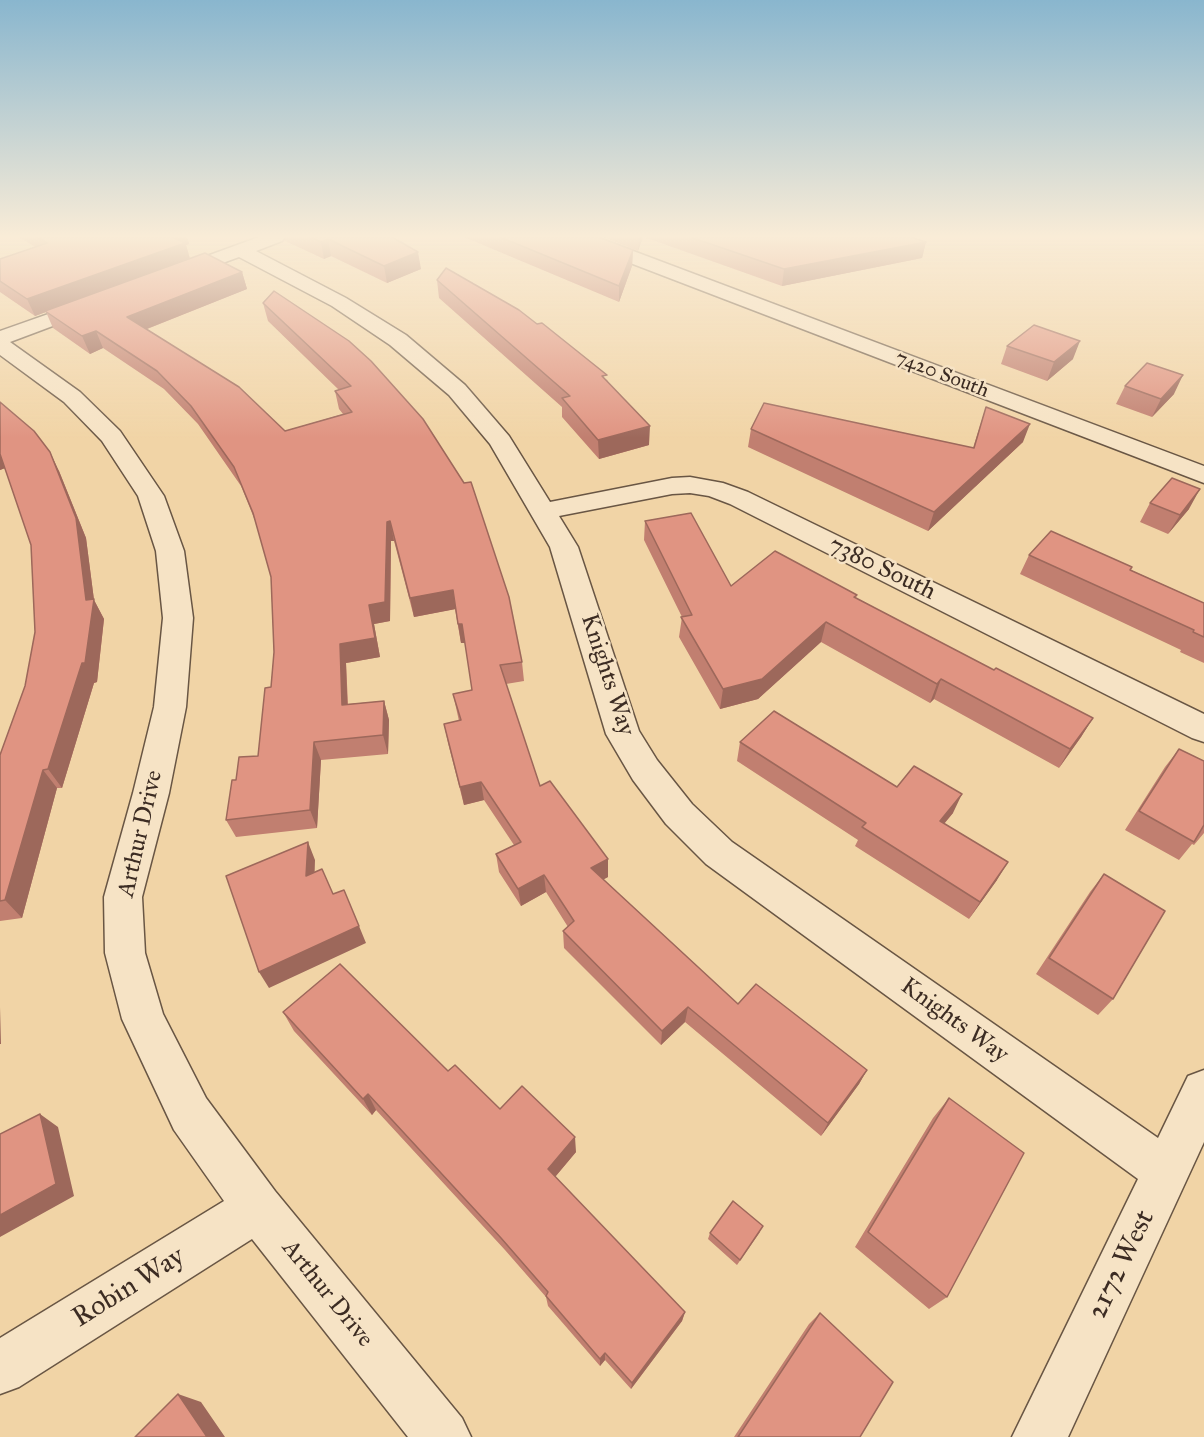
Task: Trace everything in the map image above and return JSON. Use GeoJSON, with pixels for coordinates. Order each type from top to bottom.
{"type":"FeatureCollection","features":[{"type":"Feature","properties":{"kind":"street"},"geometry":{"type":"LineString","coordinates":[[0,338],[92,304]]}},
{"type":"Feature","properties":{"kind":"street","name":"Knights Way"},"geometry":{"type":"LineString","coordinates":[[342,304],[398,340],[457,390],[500,441],[564,547],[623,734],[645,770],[679,814],[719,852],[1167,1172]]}},
{"type":"Feature","properties":{"kind":"street","name":"7420 South"},"geometry":{"type":"LineString","coordinates":[[755,304],[1204,475]]}},
{"type":"Feature","properties":{"kind":"street","name":"Arthur Drive"},"geometry":{"type":"LineString","coordinates":[[0,345],[72,397],[111,436],[151,496],[170,551],[178,618],[170,707],[151,793],[123,897],[125,952],[143,1019],[190,1114],[258,1208],[443,1437]]}},
{"type":"Feature","properties":{"kind":"street","name":"7380 South"},"geometry":{"type":"LineString","coordinates":[[544,511],[672,486],[690,485],[714,489],[739,498],[1204,729]]}},
{"type":"Feature","properties":{"kind":"street","name":"2172 West"},"geometry":{"type":"LineString","coordinates":[[1040,1437],[1204,1092]]}},
{"type":"Feature","properties":{"kind":"street","name":"Robin Way"},"geometry":{"type":"LineString","coordinates":[[0,1368],[258,1208]]}},
{"type":"Feature","properties":{"kind":"building"},"geometry":{"type":"Polygon","coordinates":[[[64,304],[160,304],[127,317],[239,387],[285,431],[352,412],[335,391],[351,386],[264,304],[294,304],[349,341],[371,361],[423,419],[464,483],[471,482],[509,597],[522,662],[500,665],[540,786],[550,781],[608,859],[591,868],[738,1004],[756,984],[867,1070],[828,1123],[688,1007],[662,1031],[563,931],[574,921],[544,875],[518,889],[496,854],[521,842],[481,782],[460,787],[444,724],[461,720],[453,694],[472,690],[462,624],[458,624],[453,590],[410,598],[390,521],[387,522],[385,602],[369,605],[375,638],[340,644],[342,705],[384,701],[383,735],[314,742],[310,810],[226,820],[232,780],[236,780],[239,757],[258,756],[265,688],[271,687],[274,652],[271,577],[253,513],[234,467],[191,406],[157,371],[96,331],[82,336],[45,311],[64,304]]]}},
{"type":"Feature","properties":{"kind":"building"},"geometry":{"type":"Polygon","coordinates":[[[465,304],[509,304],[537,324],[542,323],[607,375],[602,376],[650,426],[598,440],[562,398],[570,396],[465,304]]]}},
{"type":"Feature","properties":{"kind":"building"},"geometry":{"type":"Polygon","coordinates":[[[1034,325],[1080,341],[1054,362],[1007,346],[1034,325]]]}},
{"type":"Feature","properties":{"kind":"building"},"geometry":{"type":"Polygon","coordinates":[[[1147,363],[1183,375],[1161,399],[1125,386],[1147,363]]]}},
{"type":"Feature","properties":{"kind":"building"},"geometry":{"type":"Polygon","coordinates":[[[0,402],[34,431],[50,452],[76,518],[86,600],[94,599],[85,663],[82,663],[48,769],[43,770],[5,900],[0,901],[0,755],[25,686],[35,632],[31,545],[0,454],[0,402]]]}},
{"type":"Feature","properties":{"kind":"building"},"geometry":{"type":"Polygon","coordinates":[[[764,403],[974,448],[986,407],[1030,424],[934,512],[751,429],[764,403]]]}},
{"type":"Feature","properties":{"kind":"building"},"geometry":{"type":"Polygon","coordinates":[[[1172,478],[1200,489],[1180,515],[1150,503],[1172,478]]]}},
{"type":"Feature","properties":{"kind":"building"},"geometry":{"type":"Polygon","coordinates":[[[691,513],[731,586],[775,551],[857,595],[854,597],[994,670],[996,668],[1093,718],[1070,749],[941,679],[937,684],[826,622],[762,679],[723,689],[681,617],[692,615],[645,521],[691,513]]]}},
{"type":"Feature","properties":{"kind":"building"},"geometry":{"type":"Polygon","coordinates":[[[1051,531],[1132,567],[1130,570],[1204,603],[1204,637],[1193,632],[1194,630],[1029,555],[1051,531]]]}},
{"type":"Feature","properties":{"kind":"building"},"geometry":{"type":"Polygon","coordinates":[[[774,711],[897,787],[914,766],[962,794],[940,821],[1008,862],[980,902],[862,827],[866,823],[740,742],[774,711]]]}},
{"type":"Feature","properties":{"kind":"building"},"geometry":{"type":"Polygon","coordinates":[[[1179,749],[1204,761],[1204,825],[1194,842],[1139,811],[1179,749]]]}},
{"type":"Feature","properties":{"kind":"building"},"geometry":{"type":"Polygon","coordinates":[[[308,842],[306,876],[322,869],[333,894],[344,890],[359,926],[259,972],[226,876],[308,842]]]}},
{"type":"Feature","properties":{"kind":"building"},"geometry":{"type":"Polygon","coordinates":[[[1104,874],[1165,911],[1113,999],[1049,958],[1104,874]]]}},
{"type":"Feature","properties":{"kind":"building"},"geometry":{"type":"Polygon","coordinates":[[[340,964],[448,1071],[455,1065],[500,1109],[522,1086],[575,1137],[548,1169],[685,1312],[632,1383],[605,1353],[600,1359],[546,1296],[548,1292],[501,1238],[368,1094],[363,1099],[283,1012],[340,964]]]}},
{"type":"Feature","properties":{"kind":"building"},"geometry":{"type":"Polygon","coordinates":[[[949,1098],[1024,1153],[947,1297],[868,1232],[949,1098]]]}},
{"type":"Feature","properties":{"kind":"building"},"geometry":{"type":"Polygon","coordinates":[[[40,1114],[56,1184],[0,1215],[0,1134],[40,1114]]]}},
{"type":"Feature","properties":{"kind":"building"},"geometry":{"type":"Polygon","coordinates":[[[733,1201],[763,1226],[740,1260],[710,1233],[733,1201]]]}},
{"type":"Feature","properties":{"kind":"building"},"geometry":{"type":"Polygon","coordinates":[[[820,1313],[893,1382],[860,1437],[738,1437],[820,1313]]]}},
{"type":"Feature","properties":{"kind":"building"},"geometry":{"type":"Polygon","coordinates":[[[178,1394],[207,1437],[135,1437],[178,1394]]]}}]}
